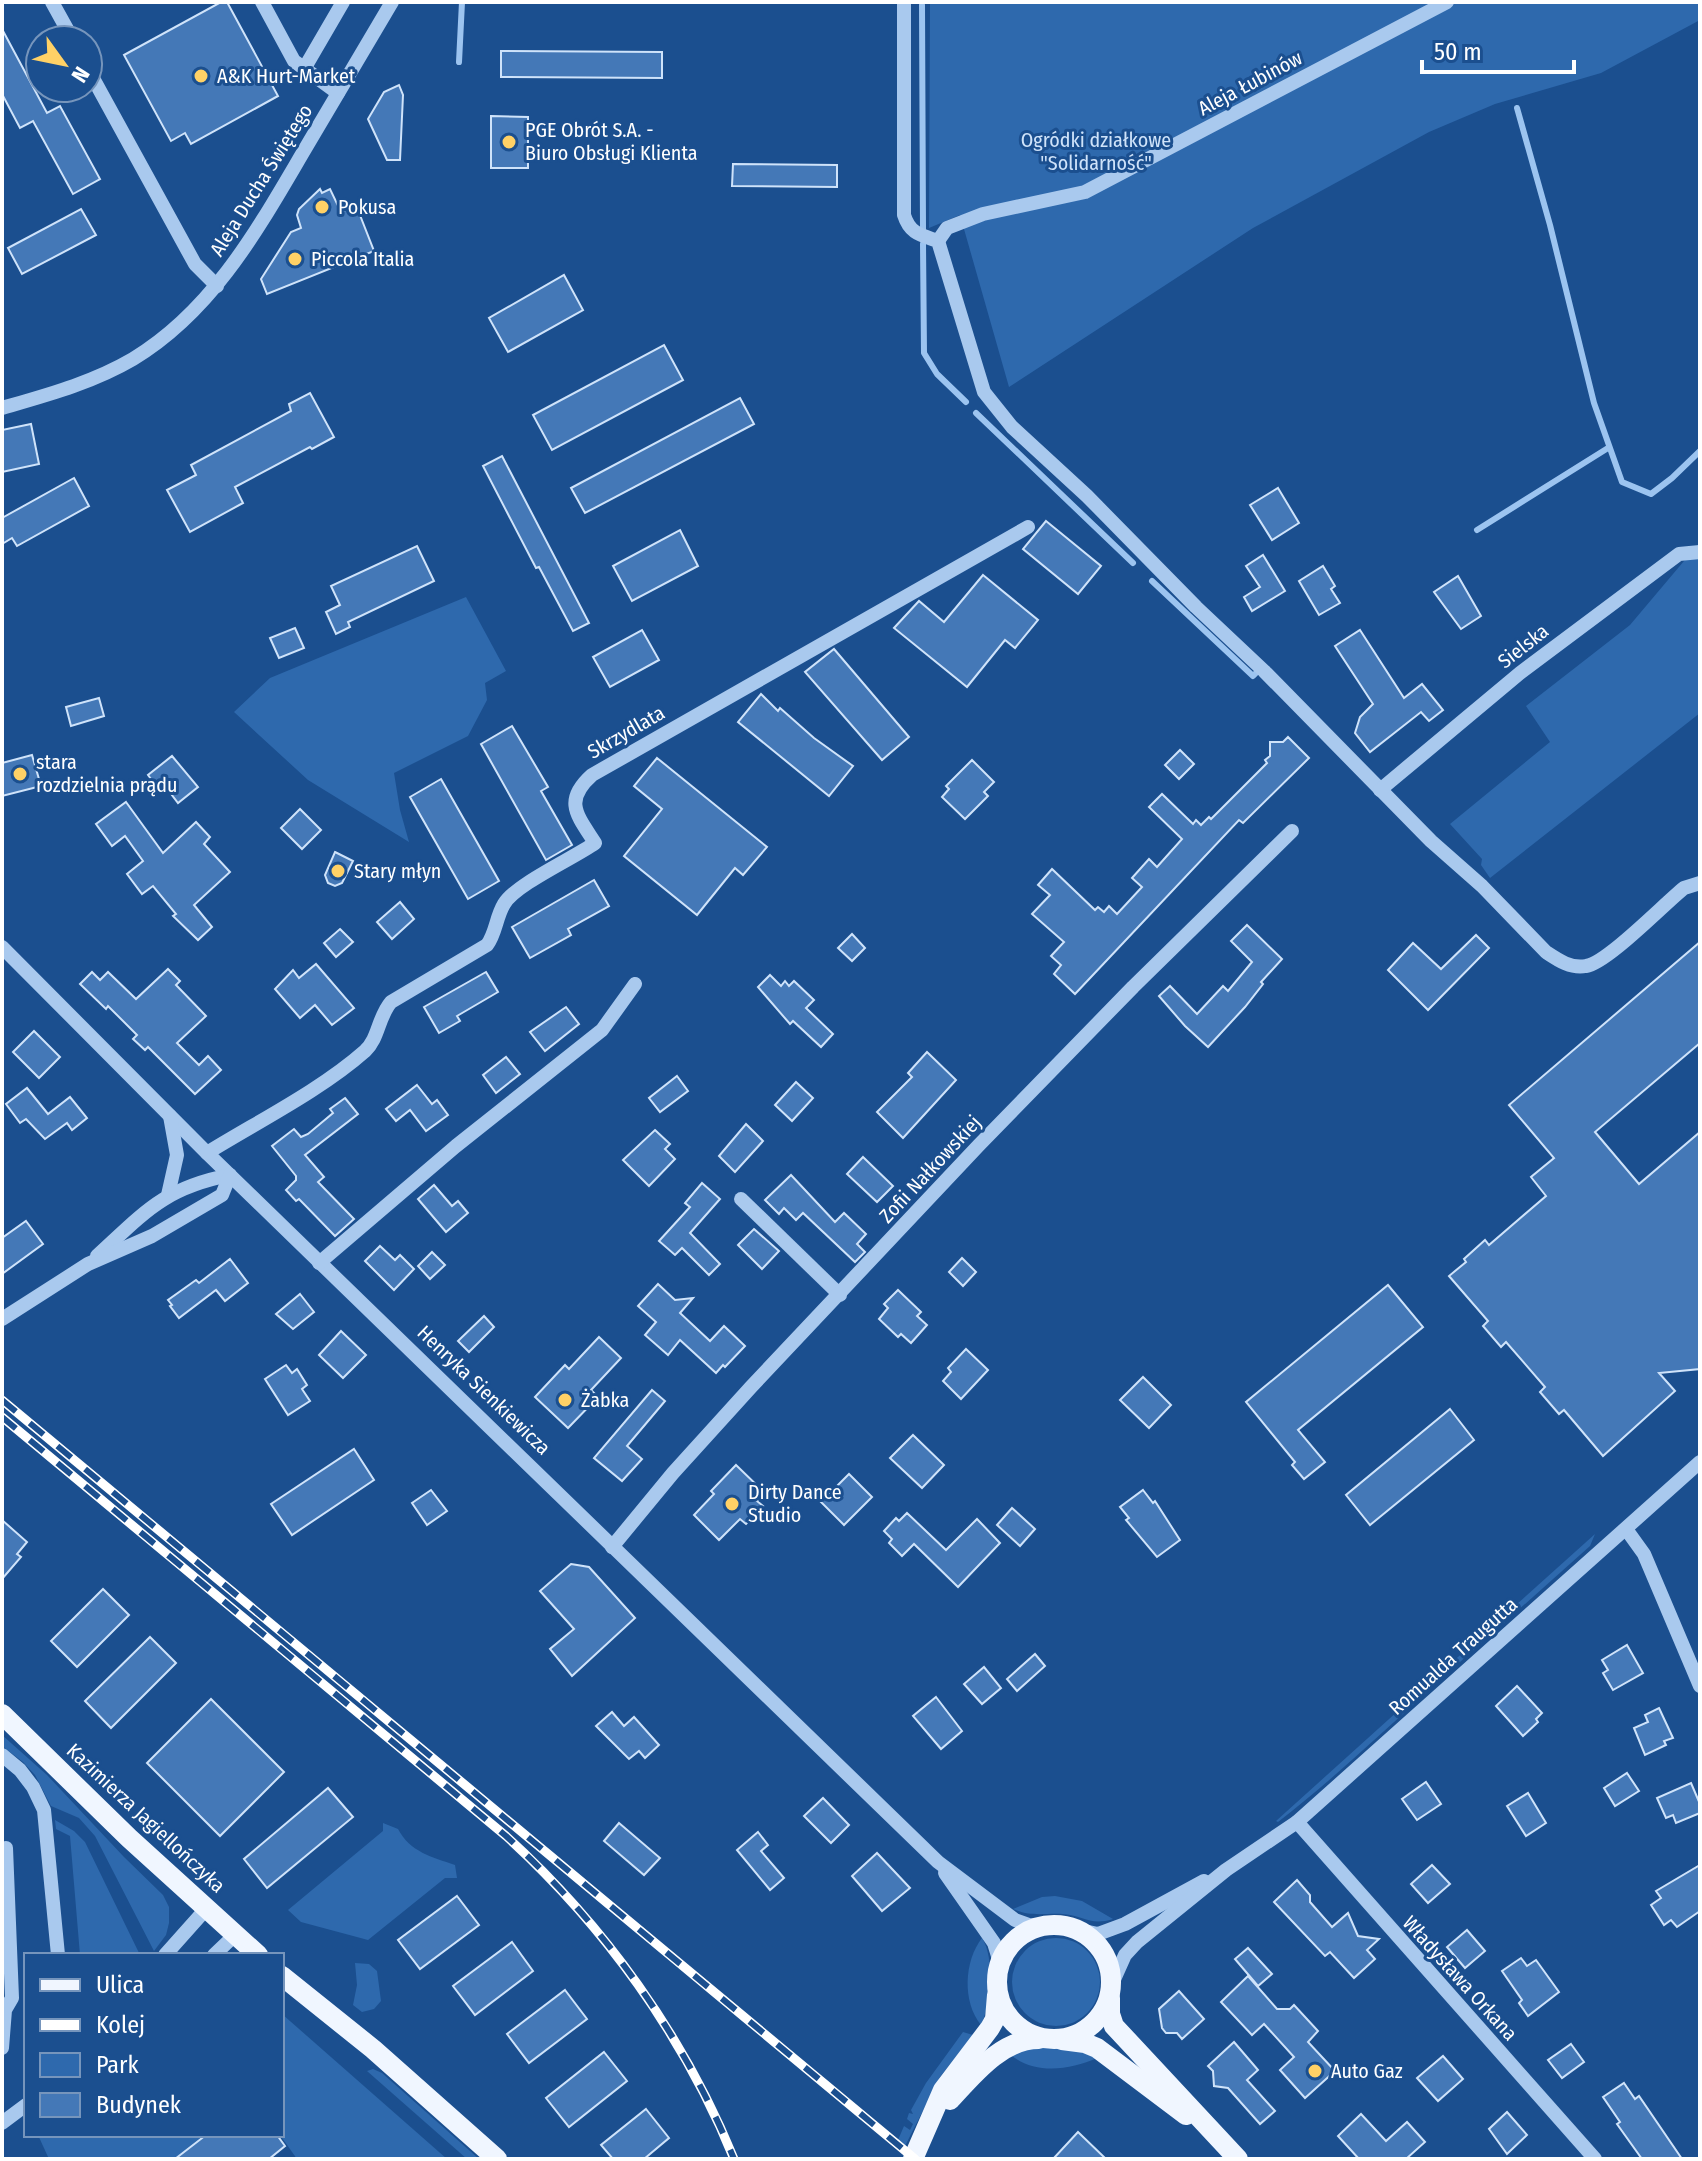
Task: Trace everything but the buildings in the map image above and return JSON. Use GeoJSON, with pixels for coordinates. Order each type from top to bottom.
{"type":"FeatureCollection","features":[{"type":"Feature","properties":{"kind":"main road","name":"Kazimierza Jagiellończyka"},"geometry":{"type":"LineString","coordinates":[[2,1714],[256,1953]]}},
{"type":"Feature","properties":{"kind":"main road"},"geometry":{"type":"LineString","coordinates":[[913,2159],[943,2090],[995,2019],[997,1981],[1003,1956],[1028,1931],[1062,1925],[1079,1930],[1094,1940],[1104,1954],[1111,1970],[1110,2014],[1114,2026],[1231,2152]]}},
{"type":"Feature","properties":{"kind":"main road"},"geometry":{"type":"LineString","coordinates":[[284,1978],[373,2049],[497,2159]]}},
{"type":"Feature","properties":{"kind":"main road"},"geometry":{"type":"LineString","coordinates":[[997,1981],[1002,2006],[1020,2029],[1054,2040],[1072,2037],[1096,2022],[1111,1991]]}},
{"type":"Feature","properties":{"kind":"main road"},"geometry":{"type":"LineString","coordinates":[[920,2138],[966,2083],[994,2057],[1022,2039],[1054,2040],[1085,2043],[1097,2048],[1231,2152]]}},
{"type":"Feature","properties":{"kind":"street"},"geometry":{"type":"LineString","coordinates":[[52,2],[64,24]]}},
{"type":"Feature","properties":{"kind":"street"},"geometry":{"type":"LineString","coordinates":[[262,2],[294,61],[338,93]]}},
{"type":"Feature","properties":{"kind":"street"},"geometry":{"type":"LineString","coordinates":[[324,2],[333,19]]}},
{"type":"Feature","properties":{"kind":"street"},"geometry":{"type":"LineString","coordinates":[[304,69],[343,2]]}},
{"type":"Feature","properties":{"kind":"street","name":"Aleja Ducha Świętego"},"geometry":{"type":"LineString","coordinates":[[2,408],[67,390],[133,358],[183,320],[217,286],[251,241],[392,2]]}},
{"type":"Feature","properties":{"kind":"street"},"geometry":{"type":"LineString","coordinates":[[904,2],[904,215],[908,227],[915,234],[938,241],[986,396],[1030,446],[1087,496],[1546,952],[1571,966],[1588,967],[1604,958],[1684,888],[1700,883]]}},
{"type":"Feature","properties":{"kind":"street","name":"Aleja Łubinów"},"geometry":{"type":"LineString","coordinates":[[938,241],[947,228],[983,214],[1085,192],[1447,2]]}},
{"type":"Feature","properties":{"kind":"street"},"geometry":{"type":"LineString","coordinates":[[104,98],[195,264],[217,286]]}},
{"type":"Feature","properties":{"kind":"street","name":"Skrzydlata"},"geometry":{"type":"LineString","coordinates":[[207,1153],[313,1088],[365,1051],[372,1042],[382,1012],[391,1002],[487,945],[505,902],[519,889],[595,843],[575,808],[575,795],[592,775],[1028,527]]}},
{"type":"Feature","properties":{"kind":"street","name":"Sielska"},"geometry":{"type":"LineString","coordinates":[[1380,790],[1520,673],[1679,554],[1700,552]]}},
{"type":"Feature","properties":{"kind":"street","name":"Zofii Nałkowskiej"},"geometry":{"type":"LineString","coordinates":[[612,1547],[673,1473],[979,1145],[1133,987],[1292,831]]}},
{"type":"Feature","properties":{"kind":"street","name":"Henryka Sienkiewicza"},"geometry":{"type":"LineString","coordinates":[[2,947],[319,1263],[938,1862],[1015,1920],[1045,1926]]}},
{"type":"Feature","properties":{"kind":"street"},"geometry":{"type":"LineString","coordinates":[[319,1263],[456,1146],[602,1030],[635,984]]}},
{"type":"Feature","properties":{"kind":"street"},"geometry":{"type":"LineString","coordinates":[[168,1195],[177,1155],[170,1115]]}},
{"type":"Feature","properties":{"kind":"street"},"geometry":{"type":"LineString","coordinates":[[88,1264],[168,1195],[196,1182],[230,1175]]}},
{"type":"Feature","properties":{"kind":"street"},"geometry":{"type":"LineString","coordinates":[[2,1319],[88,1264],[152,1236],[222,1195],[230,1175]]}},
{"type":"Feature","properties":{"kind":"street"},"geometry":{"type":"LineString","coordinates":[[741,1199],[840,1295]]}},
{"type":"Feature","properties":{"kind":"street","name":"Romualda Traugutta"},"geometry":{"type":"LineString","coordinates":[[1111,1991],[1125,1955],[1137,1942],[1226,1870],[1297,1822],[1700,1462]]}},
{"type":"Feature","properties":{"kind":"street"},"geometry":{"type":"LineString","coordinates":[[1626,1529],[1644,1554],[1700,1686]]}},
{"type":"Feature","properties":{"kind":"street"},"geometry":{"type":"LineString","coordinates":[[2,1755],[20,1770],[33,1787],[44,1810],[58,1953]]}},
{"type":"Feature","properties":{"kind":"street","name":"Władysława Orkana"},"geometry":{"type":"LineString","coordinates":[[1297,1822],[1595,2159]]}},
{"type":"Feature","properties":{"kind":"street"},"geometry":{"type":"LineString","coordinates":[[2,2048],[5,2010],[12,1998],[6,1848]]}},
{"type":"Feature","properties":{"kind":"street","name":"Henryka Sienkiewicza"},"geometry":{"type":"LineString","coordinates":[[938,1862],[994,1943],[998,1956],[997,1981]]}},
{"type":"Feature","properties":{"kind":"street","name":"Romualda Traugutta"},"geometry":{"type":"LineString","coordinates":[[1079,1930],[1098,1934],[1125,1924],[1226,1870]]}},
{"type":"Feature","properties":{"kind":"street"},"geometry":{"type":"LineString","coordinates":[[167,1953],[206,1909]]}},
{"type":"Feature","properties":{"kind":"street"},"geometry":{"type":"LineString","coordinates":[[216,1953],[235,1935]]}},
{"type":"Feature","properties":{"kind":"street"},"geometry":{"type":"LineString","coordinates":[[2,2123],[24,2106]]}},
{"type":"Feature","properties":{"kind":"green space","name":"Ogródki działkowe \"Solidarność\""},"geometry":{"type":"Polygon","coordinates":[[[930,2],[1700,2],[1700,20],[1601,73],[1495,104],[1429,132],[1253,228],[1009,387],[960,215],[929,228],[930,2]]]}},
{"type":"Feature","properties":{"kind":"green space"},"geometry":{"type":"Polygon","coordinates":[[[1700,542],[1700,713],[1490,878],[1481,865],[1482,859],[1450,824],[1550,742],[1526,706],[1630,625],[1700,542]]]}},
{"type":"Feature","properties":{"kind":"green space"},"geometry":{"type":"Polygon","coordinates":[[[466,597],[506,671],[485,683],[487,700],[468,736],[394,773],[409,842],[308,780],[234,712],[270,678],[466,597]]]}},
{"type":"Feature","properties":{"kind":"green space"},"geometry":{"type":"Polygon","coordinates":[[[1595,1534],[1590,1546],[1460,1662],[1448,1666],[1595,1534]]]}},
{"type":"Feature","properties":{"kind":"green space"},"geometry":{"type":"Polygon","coordinates":[[[1429,1683],[1426,1693],[1371,1743],[1297,1807],[1276,1821],[1429,1683]]]}},
{"type":"Feature","properties":{"kind":"green space"},"geometry":{"type":"Polygon","coordinates":[[[2,1735],[47,1775],[163,1895],[169,1907],[169,1923],[166,1935],[154,1951],[95,1836],[79,1818],[51,1806],[35,1775],[2,1746],[2,1735]]]}},
{"type":"Feature","properties":{"kind":"green space"},"geometry":{"type":"Polygon","coordinates":[[[55,1820],[85,1842],[139,1953],[80,1953],[70,1836],[56,1829],[55,1820]]]}},
{"type":"Feature","properties":{"kind":"green space"},"geometry":{"type":"Polygon","coordinates":[[[383,1823],[398,1829],[422,1853],[455,1865],[457,1878],[445,1878],[368,1940],[301,1922],[288,1910],[383,1831],[383,1823]]]}},
{"type":"Feature","properties":{"kind":"green space"},"geometry":{"type":"Polygon","coordinates":[[[1042,1897],[1082,1901],[1113,1919],[1093,1921],[1071,1915],[1032,1914],[1013,1909],[1042,1897]]]}},
{"type":"Feature","properties":{"kind":"green space"},"geometry":{"type":"Polygon","coordinates":[[[982,1938],[989,1957],[990,1981],[981,2025],[971,2005],[968,1982],[972,1958],[982,1938]]]}},
{"type":"Feature","properties":{"kind":"green space"},"geometry":{"type":"Polygon","coordinates":[[[1056,1938],[1073,1942],[1087,1951],[1096,1965],[1100,1982],[1096,1999],[1087,2013],[1073,2022],[1056,2026],[1039,2022],[1025,2013],[1016,1999],[1012,1982],[1016,1965],[1025,1951],[1039,1942],[1056,1938]]]}},
{"type":"Feature","properties":{"kind":"green space"},"geometry":{"type":"Polygon","coordinates":[[[355,1963],[369,1964],[377,1971],[381,2001],[374,2009],[362,2012],[353,2005],[357,1985],[355,1963]]]}},
{"type":"Feature","properties":{"kind":"green space"},"geometry":{"type":"Polygon","coordinates":[[[284,2016],[447,2159],[297,2159],[281,2137],[284,2137],[284,2016]]]}},
{"type":"Feature","properties":{"kind":"green space"},"geometry":{"type":"Polygon","coordinates":[[[963,2032],[973,2035],[940,2077],[905,2146],[898,2140],[904,2126],[910,2130],[913,2124],[907,2119],[909,2113],[913,2114],[911,2110],[926,2083],[963,2032]]]}},
{"type":"Feature","properties":{"kind":"green space"},"geometry":{"type":"Polygon","coordinates":[[[1033,2046],[1073,2048],[1097,2058],[1064,2068],[1042,2068],[1031,2066],[1011,2055],[1033,2046]]]}},
{"type":"Feature","properties":{"kind":"green space"},"geometry":{"type":"Polygon","coordinates":[[[373,2069],[382,2073],[479,2159],[467,2159],[367,2071],[373,2069]]]}},
{"type":"Feature","properties":{"kind":"green space"},"geometry":{"type":"Polygon","coordinates":[[[39,2137],[202,2137],[174,2159],[49,2159],[39,2137]]]}},
{"type":"Feature","properties":{"kind":"waterway"},"geometry":{"type":"LineString","coordinates":[[459,62],[462,2]]}},
{"type":"Feature","properties":{"kind":"waterway"},"geometry":{"type":"LineString","coordinates":[[922,5],[923,229]]}},
{"type":"Feature","properties":{"kind":"waterway"},"geometry":{"type":"LineString","coordinates":[[1517,108],[1594,403],[1622,482],[1651,494],[1700,451]]}},
{"type":"Feature","properties":{"kind":"waterway"},"geometry":{"type":"LineString","coordinates":[[923,244],[924,353],[937,374],[966,402]]}},
{"type":"Feature","properties":{"kind":"waterway"},"geometry":{"type":"LineString","coordinates":[[976,413],[1133,563]]}},
{"type":"Feature","properties":{"kind":"waterway"},"geometry":{"type":"LineString","coordinates":[[1477,530],[1608,448]]}},
{"type":"Feature","properties":{"kind":"waterway"},"geometry":{"type":"LineString","coordinates":[[1152,581],[1253,676],[1256,673]]}},
{"type":"Feature","properties":{"kind":"railway"},"geometry":{"type":"LineString","coordinates":[[2,1400],[915,2159]]}},
{"type":"Feature","properties":{"kind":"railway"},"geometry":{"type":"LineString","coordinates":[[2,1417],[506,1836],[542,1870],[608,1945],[666,2026],[714,2113],[734,2159]]}},
{"type":"Feature","properties":{"kind":"place","name":"A&K Hurt-Market"},"geometry":{"type":"Point","coordinates":[201,76]}},
{"type":"Feature","properties":{"kind":"place","name":"PGE Obrót S.A. - Biuro Obsługi Klienta"},"geometry":{"type":"Point","coordinates":[509,142]}},
{"type":"Feature","properties":{"kind":"place","name":"Pokusa"},"geometry":{"type":"Point","coordinates":[322,207]}},
{"type":"Feature","properties":{"kind":"place","name":"Piccola Italia"},"geometry":{"type":"Point","coordinates":[295,259]}},
{"type":"Feature","properties":{"kind":"place","name":"stara rozdzielnia prądu"},"geometry":{"type":"Point","coordinates":[20,774]}},
{"type":"Feature","properties":{"kind":"place","name":"Stary młyn"},"geometry":{"type":"Point","coordinates":[338,871]}},
{"type":"Feature","properties":{"kind":"place","name":"Żabka"},"geometry":{"type":"Point","coordinates":[565,1400]}},
{"type":"Feature","properties":{"kind":"place","name":"Dirty Dance Studio"},"geometry":{"type":"Point","coordinates":[732,1504]}},
{"type":"Feature","properties":{"kind":"place","name":"Auto Gaz"},"geometry":{"type":"Point","coordinates":[1315,2071]}}]}
